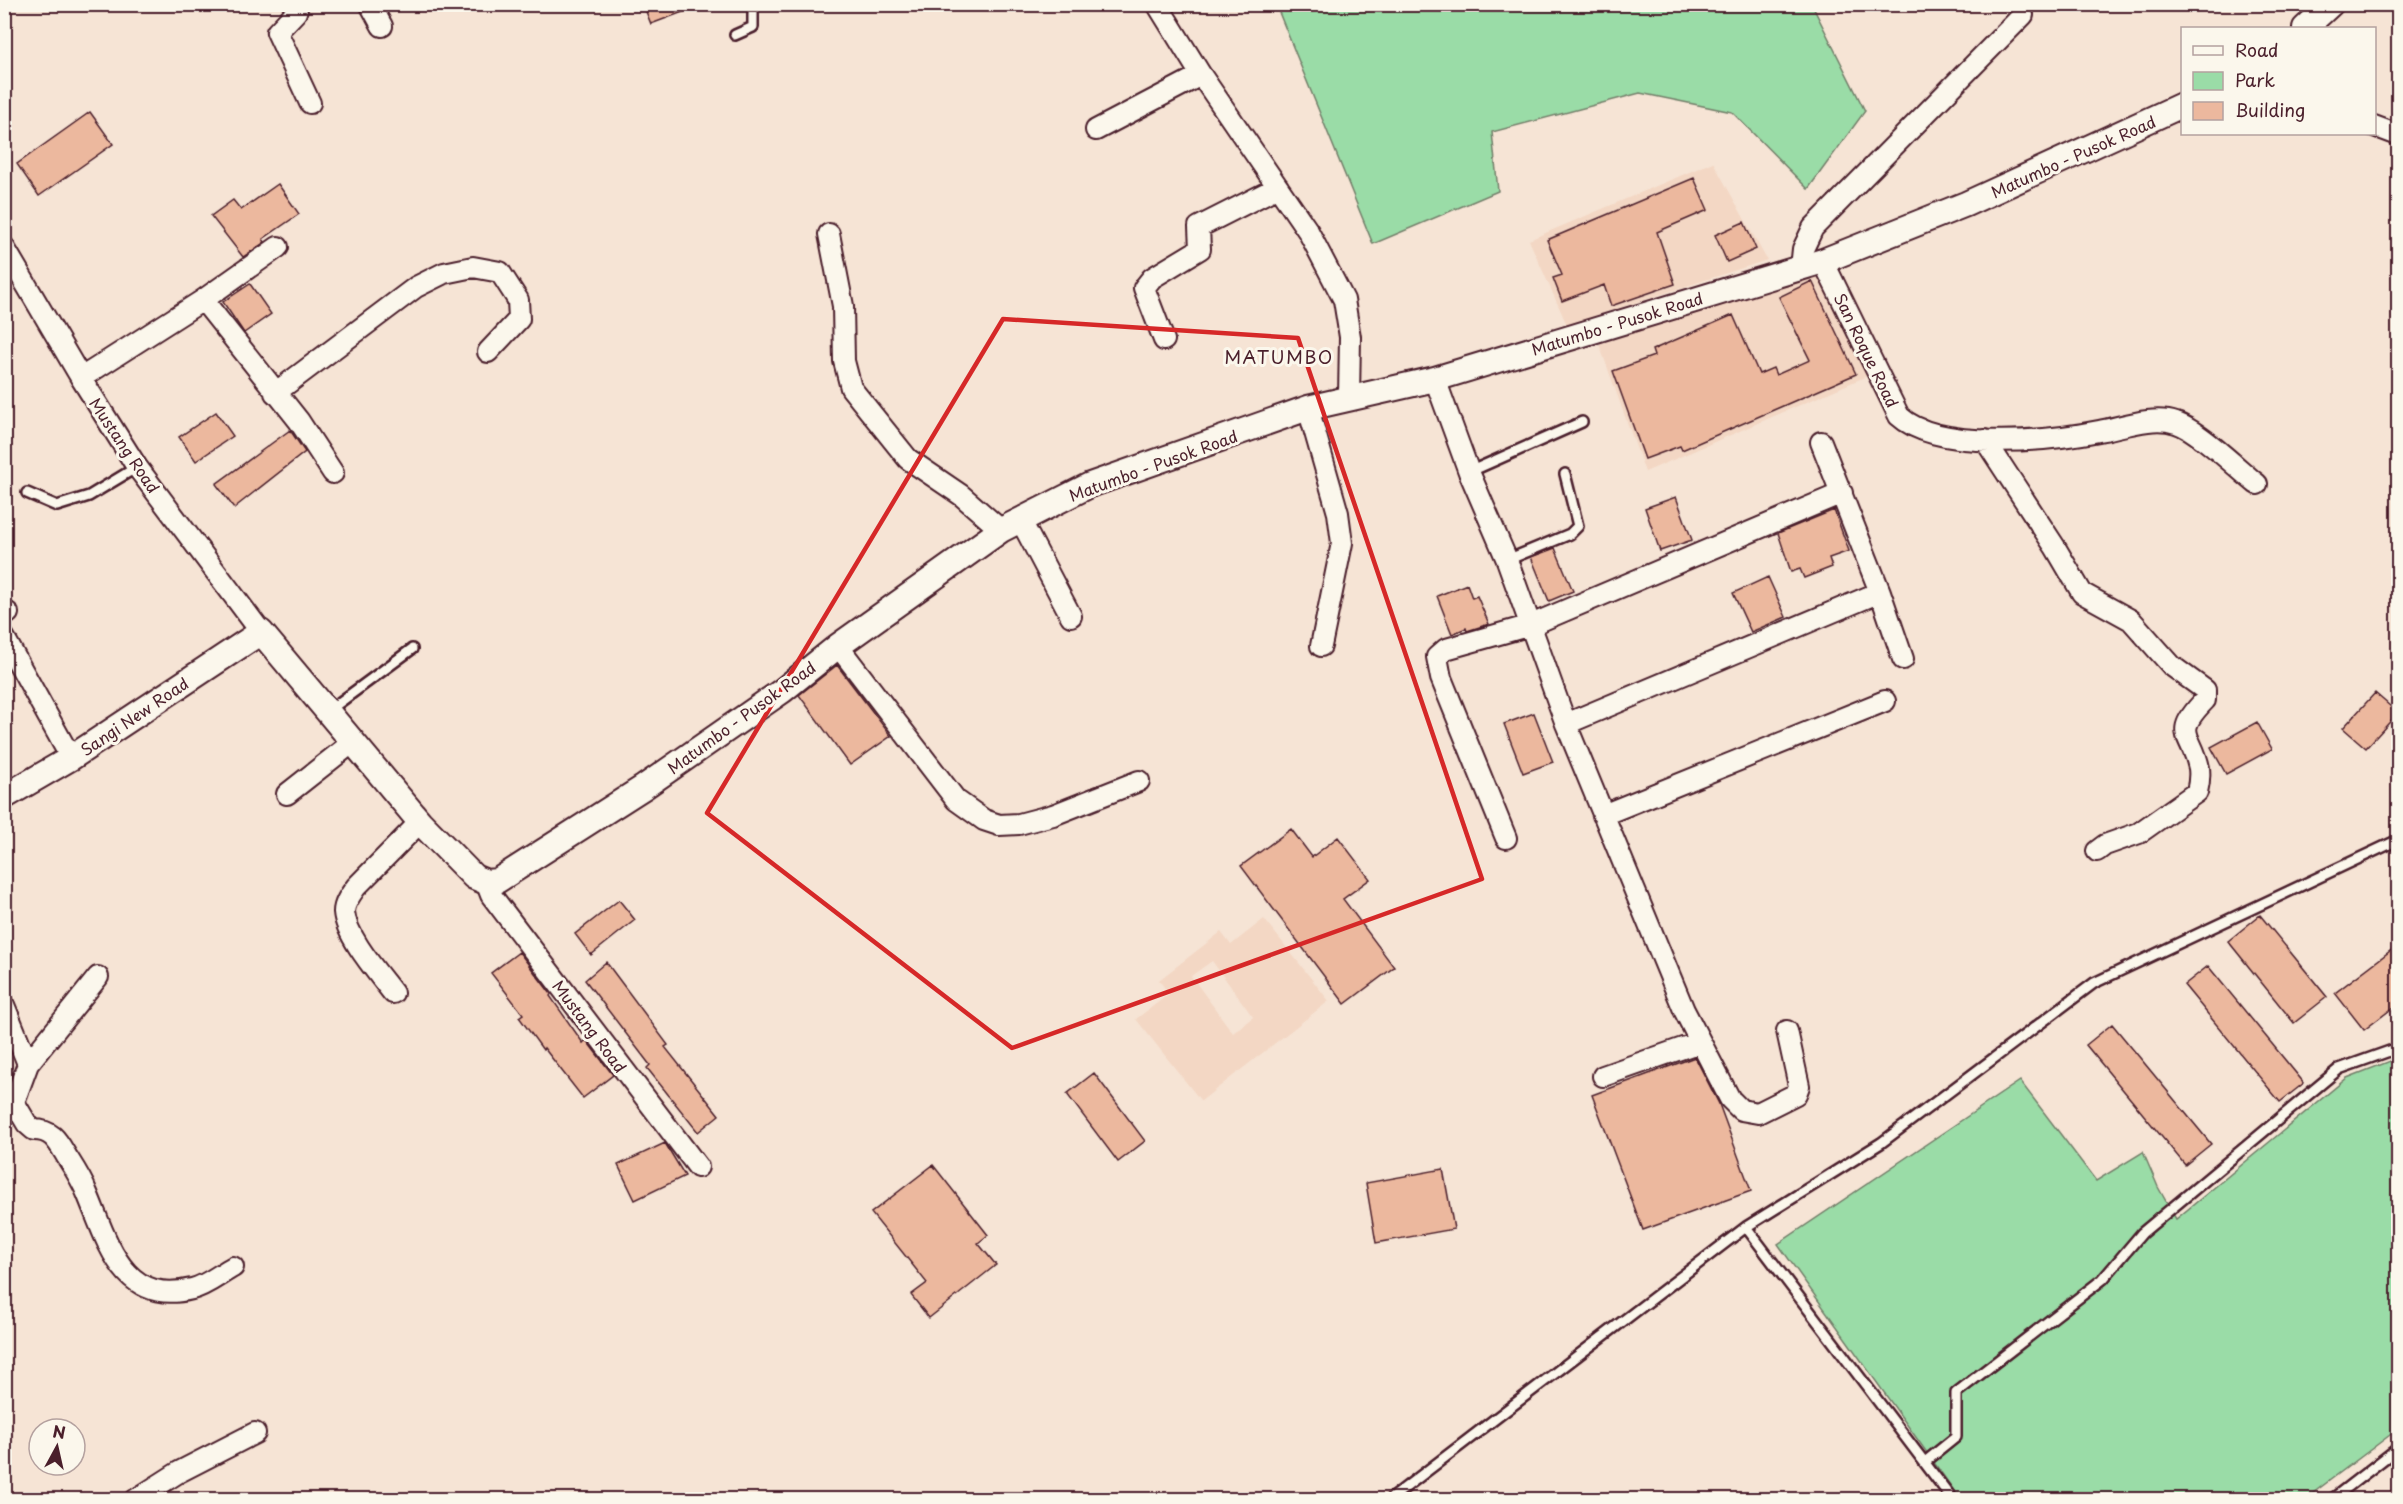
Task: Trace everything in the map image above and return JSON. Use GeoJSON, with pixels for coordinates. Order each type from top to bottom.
{"type":"FeatureCollection","features":[{"type":"Feature","properties":{"kind":"street"},"geometry":{"type":"LineString","coordinates":[[298,4],[296,12],[277,32],[310,103]]}},
{"type":"Feature","properties":{"kind":"street"},"geometry":{"type":"LineString","coordinates":[[370,4],[382,26]]}},
{"type":"Feature","properties":{"kind":"street"},"geometry":{"type":"LineString","coordinates":[[1157,4],[1201,75],[1308,231],[1344,300],[1350,337],[1350,398]]}},
{"type":"Feature","properties":{"kind":"street"},"geometry":{"type":"LineString","coordinates":[[2306,27],[2331,4]]}},
{"type":"Feature","properties":{"kind":"street"},"geometry":{"type":"LineString","coordinates":[[1812,265],[1803,249],[1813,228],[2023,15]]}},
{"type":"Feature","properties":{"kind":"street"},"geometry":{"type":"LineString","coordinates":[[1096,130],[1201,75]]}},
{"type":"Feature","properties":{"kind":"street","name":"Matumbo - Pusok Road"},"geometry":{"type":"LineString","coordinates":[[486,882],[497,881],[644,787],[782,691],[838,646],[1010,524],[1090,485],[1308,408],[1435,379],[1812,265],[1966,204],[2181,105]]}},
{"type":"Feature","properties":{"kind":"street"},"geometry":{"type":"LineString","coordinates":[[1164,340],[1144,288],[1152,278],[1200,249],[1199,227],[1278,187]]}},
{"type":"Feature","properties":{"kind":"street"},"geometry":{"type":"LineString","coordinates":[[829,234],[843,306],[844,361],[851,388],[908,459],[961,495],[1010,524],[1071,616]]}},
{"type":"Feature","properties":{"kind":"street","name":"Mustang Road"},"geometry":{"type":"LineString","coordinates":[[4,247],[81,378],[137,467],[261,632]]}},
{"type":"Feature","properties":{"kind":"street"},"geometry":{"type":"LineString","coordinates":[[81,378],[203,300],[278,247]]}},
{"type":"Feature","properties":{"kind":"street","name":"San Roque Road"},"geometry":{"type":"LineString","coordinates":[[1812,265],[1899,416],[1910,426],[1925,431],[1985,440],[2054,440],[2158,420],[2177,423],[2257,484]]}},
{"type":"Feature","properties":{"kind":"street"},"geometry":{"type":"LineString","coordinates":[[275,393],[416,287],[444,273],[473,267],[500,272],[518,300],[519,319],[488,352]]}},
{"type":"Feature","properties":{"kind":"street"},"geometry":{"type":"LineString","coordinates":[[203,300],[298,421],[333,473]]}},
{"type":"Feature","properties":{"kind":"street"},"geometry":{"type":"LineString","coordinates":[[1435,379],[1469,472],[1507,560],[1566,724],[1603,815],[1700,1042],[1731,1099],[1741,1110],[1758,1113],[1789,1100],[1796,1094],[1799,1086],[1787,1031]]}},
{"type":"Feature","properties":{"kind":"street"},"geometry":{"type":"LineString","coordinates":[[1308,408],[1338,513],[1342,543],[1321,646]]}},
{"type":"Feature","properties":{"kind":"street"},"geometry":{"type":"LineString","coordinates":[[1985,440],[2055,547],[2082,593],[2131,620],[2172,666],[2205,690],[2205,700],[2190,716],[2186,733],[2199,766],[2197,792],[2139,833],[2105,845],[2097,852]]}},
{"type":"Feature","properties":{"kind":"street"},"geometry":{"type":"LineString","coordinates":[[1821,442],[1880,592],[1903,659]]}},
{"type":"Feature","properties":{"kind":"street"},"geometry":{"type":"LineString","coordinates":[[1506,838],[1441,678],[1437,657],[1446,649],[1531,625],[1842,493]]}},
{"type":"Feature","properties":{"kind":"street"},"geometry":{"type":"LineString","coordinates":[[1566,724],[1880,592]]}},
{"type":"Feature","properties":{"kind":"street"},"geometry":{"type":"LineString","coordinates":[[261,632],[420,822],[474,877],[486,882]]}},
{"type":"Feature","properties":{"kind":"street","name":"Sangi New Road"},"geometry":{"type":"LineString","coordinates":[[4,797],[71,758],[261,632]]}},
{"type":"Feature","properties":{"kind":"street"},"geometry":{"type":"LineString","coordinates":[[4,637],[71,758]]}},
{"type":"Feature","properties":{"kind":"street"},"geometry":{"type":"LineString","coordinates":[[838,646],[956,800],[984,820],[999,825],[1019,824],[1053,815],[1139,781]]}},
{"type":"Feature","properties":{"kind":"street"},"geometry":{"type":"LineString","coordinates":[[1603,815],[1885,701]]}},
{"type":"Feature","properties":{"kind":"street"},"geometry":{"type":"LineString","coordinates":[[287,794],[353,742]]}},
{"type":"Feature","properties":{"kind":"street"},"geometry":{"type":"LineString","coordinates":[[393,993],[349,931],[344,910],[356,887],[420,822]]}},
{"type":"Feature","properties":{"kind":"street","name":"Mustang Road"},"geometry":{"type":"LineString","coordinates":[[486,882],[491,895],[698,1167]]}},
{"type":"Feature","properties":{"kind":"street"},"geometry":{"type":"LineString","coordinates":[[98,977],[13,1086],[14,1102],[34,1130],[44,1130],[56,1138],[87,1192],[94,1215],[128,1277],[145,1289],[171,1292],[194,1289],[233,1267]]}},
{"type":"Feature","properties":{"kind":"street"},"geometry":{"type":"LineString","coordinates":[[4,1005],[28,1064]]}},
{"type":"Feature","properties":{"kind":"street"},"geometry":{"type":"LineString","coordinates":[[1604,1076],[1700,1042]]}},
{"type":"Feature","properties":{"kind":"street"},"geometry":{"type":"LineString","coordinates":[[135,1500],[179,1472],[255,1433]]}},
{"type":"Feature","properties":{"kind":"lane"},"geometry":{"type":"LineString","coordinates":[[735,34],[753,27],[753,4]]}},
{"type":"Feature","properties":{"kind":"lane"},"geometry":{"type":"LineString","coordinates":[[1469,472],[1582,422]]}},
{"type":"Feature","properties":{"kind":"lane"},"geometry":{"type":"LineString","coordinates":[[27,493],[57,506],[89,496],[137,467]]}},
{"type":"Feature","properties":{"kind":"lane"},"geometry":{"type":"LineString","coordinates":[[1507,560],[1570,534],[1578,526],[1565,474]]}},
{"type":"Feature","properties":{"kind":"lane"},"geometry":{"type":"LineString","coordinates":[[328,711],[412,649]]}},
{"type":"Feature","properties":{"kind":"lane"},"geometry":{"type":"LineString","coordinates":[[1389,1500],[1746,1227],[1881,1143],[2094,982],[2398,840]]}},
{"type":"Feature","properties":{"kind":"lane"},"geometry":{"type":"LineString","coordinates":[[1925,1462],[1956,1437],[1956,1393],[2103,1279],[2142,1233],[2339,1069],[2398,1048]]}},
{"type":"Feature","properties":{"kind":"lane"},"geometry":{"type":"LineString","coordinates":[[1746,1227],[1953,1500]]}},
{"type":"Feature","properties":{"kind":"lane"},"geometry":{"type":"LineString","coordinates":[[2331,1500],[2398,1448]]}},
{"type":"Feature","properties":{"kind":"highlighted area"},"geometry":{"type":"Polygon","coordinates":[[[1003,319],[1298,338],[1482,879],[1012,1048],[707,813],[1003,319]]]}},
{"type":"Feature","properties":{"kind":"shaded area"},"geometry":{"type":"Polygon","coordinates":[[[1713,162],[1767,260],[1567,325],[1529,240],[1713,162]]]}},
{"type":"Feature","properties":{"kind":"shaded area"},"geometry":{"type":"Polygon","coordinates":[[[1817,271],[1867,376],[1645,472],[1599,344],[1817,271]]]}},
{"type":"Feature","properties":{"kind":"shaded area"},"geometry":{"type":"Polygon","coordinates":[[[1264,919],[1329,1001],[1201,1101],[1136,1019],[1169,994],[1159,980],[1221,932],[1231,945],[1264,919]],[[1212,961],[1191,976],[1233,1033],[1253,1017],[1212,961]]]}},
{"type":"Feature","properties":{"kind":"green space"},"geometry":{"type":"Polygon","coordinates":[[[1276,5],[1812,5],[1865,111],[1808,189],[1732,112],[1640,93],[1492,132],[1498,191],[1373,244],[1276,5]]]}},
{"type":"Feature","properties":{"kind":"green space"},"geometry":{"type":"Polygon","coordinates":[[[2398,1058],[2398,1429],[2305,1499],[1960,1499],[1778,1244],[2020,1081],[2096,1181],[2143,1152],[2158,1187],[2176,1219],[2347,1078],[2398,1058]]]}},
{"type":"Feature","properties":{"kind":"building"},"geometry":{"type":"Polygon","coordinates":[[[643,4],[699,4],[699,6],[651,24],[643,4]]]}},
{"type":"Feature","properties":{"kind":"building"},"geometry":{"type":"Polygon","coordinates":[[[90,112],[113,144],[39,196],[17,164],[90,112]]]}},
{"type":"Feature","properties":{"kind":"building"},"geometry":{"type":"Polygon","coordinates":[[[1694,178],[1708,210],[1657,232],[1675,284],[1611,306],[1604,285],[1562,301],[1553,278],[1562,275],[1547,240],[1694,178]]]}},
{"type":"Feature","properties":{"kind":"building"},"geometry":{"type":"Polygon","coordinates":[[[278,184],[299,214],[263,239],[265,242],[243,257],[211,216],[233,200],[241,210],[278,184]]]}},
{"type":"Feature","properties":{"kind":"building"},"geometry":{"type":"Polygon","coordinates":[[[1744,222],[1756,249],[1727,262],[1715,235],[1744,222]]]}},
{"type":"Feature","properties":{"kind":"building"},"geometry":{"type":"Polygon","coordinates":[[[1812,281],[1856,374],[1682,450],[1680,446],[1645,459],[1613,371],[1654,356],[1652,350],[1733,315],[1759,374],[1773,368],[1776,375],[1810,360],[1779,297],[1812,281]]]}},
{"type":"Feature","properties":{"kind":"building"},"geometry":{"type":"Polygon","coordinates":[[[250,284],[271,314],[244,333],[223,302],[250,284]]]}},
{"type":"Feature","properties":{"kind":"building"},"geometry":{"type":"Polygon","coordinates":[[[216,412],[233,436],[196,461],[179,437],[216,412]]]}},
{"type":"Feature","properties":{"kind":"building"},"geometry":{"type":"Polygon","coordinates":[[[290,430],[305,452],[234,508],[216,484],[290,430]]]}},
{"type":"Feature","properties":{"kind":"building"},"geometry":{"type":"Polygon","coordinates":[[[1676,497],[1692,540],[1660,551],[1645,508],[1676,497]]]}},
{"type":"Feature","properties":{"kind":"building"},"geometry":{"type":"Polygon","coordinates":[[[1834,510],[1849,551],[1829,558],[1832,567],[1804,578],[1800,569],[1791,572],[1778,533],[1834,510]]]}},
{"type":"Feature","properties":{"kind":"building"},"geometry":{"type":"Polygon","coordinates":[[[1555,548],[1573,591],[1549,601],[1531,557],[1555,548]]]}},
{"type":"Feature","properties":{"kind":"building"},"geometry":{"type":"Polygon","coordinates":[[[1768,577],[1786,617],[1751,632],[1733,593],[1768,577]]]}},
{"type":"Feature","properties":{"kind":"building"},"geometry":{"type":"Polygon","coordinates":[[[1467,584],[1472,598],[1477,596],[1489,624],[1467,631],[1466,628],[1452,634],[1437,596],[1467,584]]]}},
{"type":"Feature","properties":{"kind":"building"},"geometry":{"type":"Polygon","coordinates":[[[837,665],[891,736],[850,765],[799,695],[837,665]]]}},
{"type":"Feature","properties":{"kind":"building"},"geometry":{"type":"Polygon","coordinates":[[[2375,693],[2398,713],[2366,748],[2343,728],[2375,693]]]}},
{"type":"Feature","properties":{"kind":"building"},"geometry":{"type":"Polygon","coordinates":[[[1534,713],[1553,762],[1523,773],[1504,724],[1534,713]]]}},
{"type":"Feature","properties":{"kind":"building"},"geometry":{"type":"Polygon","coordinates":[[[2257,722],[2272,749],[2226,774],[2211,747],[2257,722]]]}},
{"type":"Feature","properties":{"kind":"building"},"geometry":{"type":"Polygon","coordinates":[[[1291,829],[1312,857],[1338,837],[1370,879],[1343,899],[1394,967],[1345,1004],[1241,866],[1291,829]]]}},
{"type":"Feature","properties":{"kind":"building"},"geometry":{"type":"Polygon","coordinates":[[[619,900],[635,920],[591,955],[575,934],[619,900]]]}},
{"type":"Feature","properties":{"kind":"building"},"geometry":{"type":"Polygon","coordinates":[[[2260,915],[2327,997],[2294,1023],[2228,941],[2260,915]]]}},
{"type":"Feature","properties":{"kind":"building"},"geometry":{"type":"Polygon","coordinates":[[[2398,945],[2398,1004],[2364,1030],[2335,993],[2398,945]]]}},
{"type":"Feature","properties":{"kind":"building"},"geometry":{"type":"Polygon","coordinates":[[[519,952],[551,994],[550,996],[583,1043],[586,1040],[613,1075],[583,1098],[544,1048],[543,1050],[519,1017],[523,1014],[491,973],[519,952]]]}},
{"type":"Feature","properties":{"kind":"building"},"geometry":{"type":"Polygon","coordinates":[[[606,962],[668,1045],[665,1047],[719,1115],[698,1132],[647,1068],[650,1065],[585,980],[606,962]]]}},
{"type":"Feature","properties":{"kind":"building"},"geometry":{"type":"Polygon","coordinates":[[[2208,966],[2304,1083],[2280,1102],[2184,985],[2208,966]]]}},
{"type":"Feature","properties":{"kind":"building"},"geometry":{"type":"Polygon","coordinates":[[[2112,1024],[2211,1144],[2185,1165],[2086,1045],[2112,1024]]]}},
{"type":"Feature","properties":{"kind":"building"},"geometry":{"type":"Polygon","coordinates":[[[1695,1057],[1719,1104],[1751,1191],[1643,1230],[1592,1095],[1695,1057]]]}},
{"type":"Feature","properties":{"kind":"building"},"geometry":{"type":"Polygon","coordinates":[[[1094,1073],[1145,1141],[1118,1162],[1067,1094],[1094,1073]]]}},
{"type":"Feature","properties":{"kind":"building"},"geometry":{"type":"Polygon","coordinates":[[[665,1143],[685,1176],[635,1200],[618,1165],[665,1143]]]}},
{"type":"Feature","properties":{"kind":"building"},"geometry":{"type":"Polygon","coordinates":[[[933,1165],[988,1235],[978,1243],[996,1265],[929,1318],[911,1295],[927,1283],[871,1213],[933,1165]]]}},
{"type":"Feature","properties":{"kind":"building"},"geometry":{"type":"Polygon","coordinates":[[[1443,1169],[1454,1229],[1376,1243],[1366,1183],[1443,1169]]]}},
{"type":"Feature","properties":{"kind":"district","name":"MATUMBO"},"geometry":{"type":"Point","coordinates":[1279,356]}}]}
